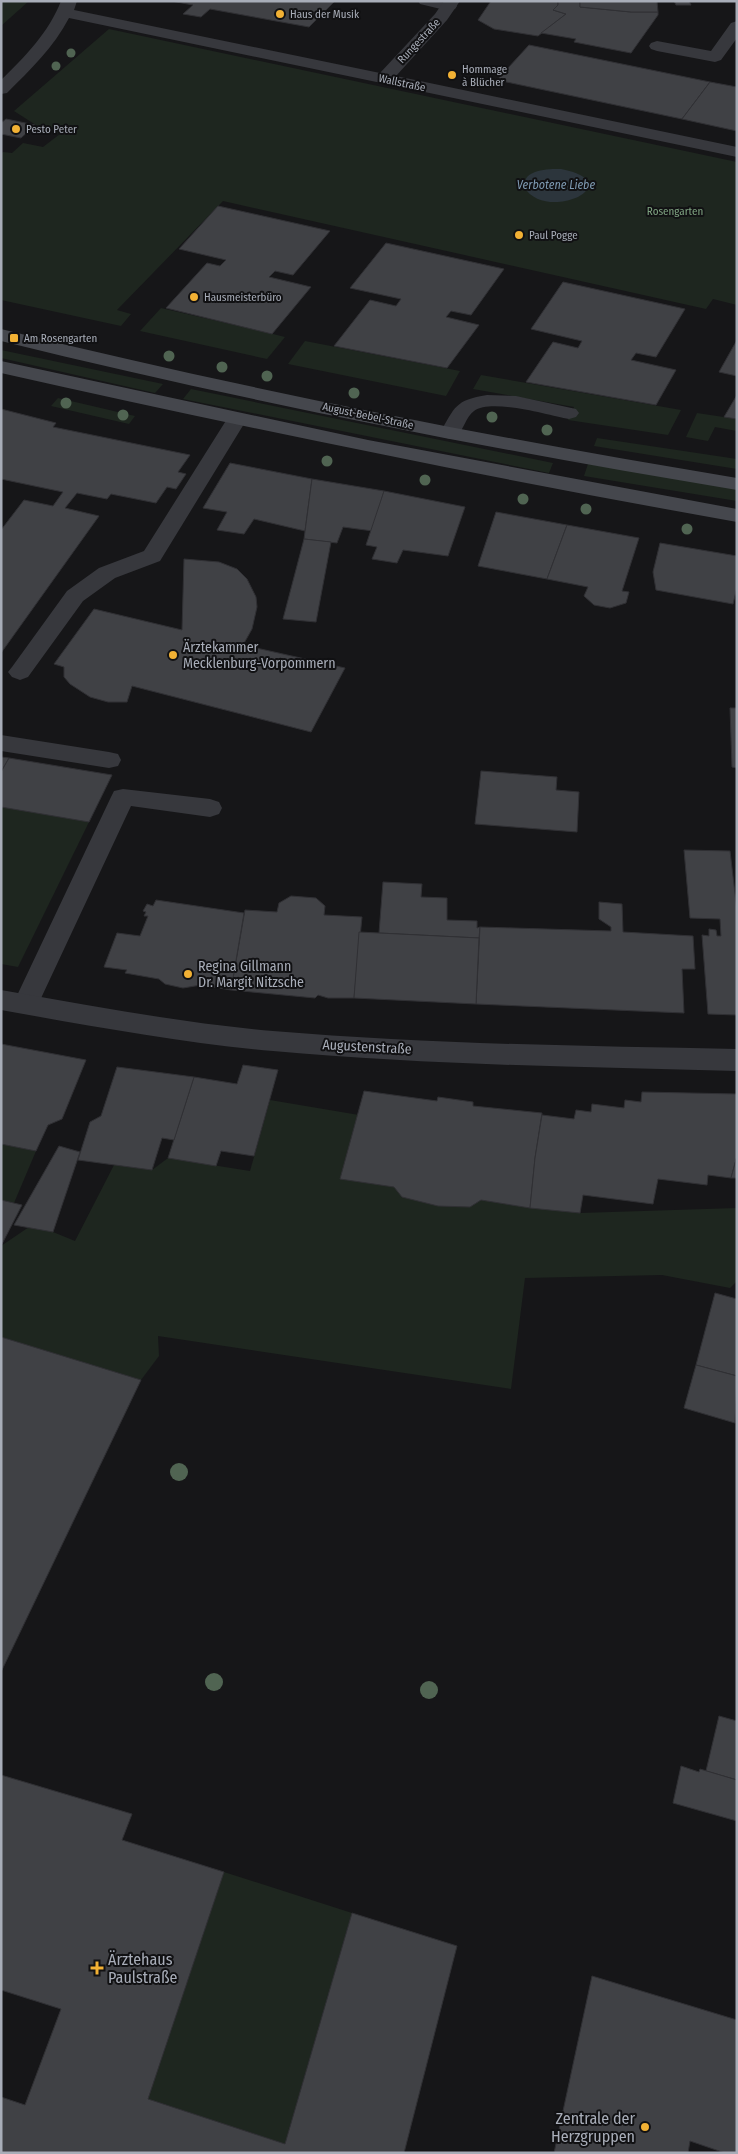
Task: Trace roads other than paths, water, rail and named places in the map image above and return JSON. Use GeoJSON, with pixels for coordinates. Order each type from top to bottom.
{"type":"FeatureCollection","features":[{"type":"Feature","properties":{"kind":"main road","name":"August-Bebel-Straße"},"geometry":{"type":"LineString","coordinates":[[1,335],[184,379],[450,433],[575,458],[737,484]]}},
{"type":"Feature","properties":{"kind":"main road"},"geometry":{"type":"LineString","coordinates":[[1,367],[237,419],[596,492],[737,516]]}},
{"type":"Feature","properties":{"kind":"street"},"geometry":{"type":"LineString","coordinates":[[426,1],[451,4]]}},
{"type":"Feature","properties":{"kind":"street","name":"Rungestraße"},"geometry":{"type":"LineString","coordinates":[[384,79],[451,4]]}},
{"type":"Feature","properties":{"kind":"street"},"geometry":{"type":"LineString","coordinates":[[1,89],[24,66],[68,7]]}},
{"type":"Feature","properties":{"kind":"street","name":"Wallstraße"},"geometry":{"type":"LineString","coordinates":[[68,7],[384,79],[737,152]]}},
{"type":"Feature","properties":{"kind":"street"},"geometry":{"type":"LineString","coordinates":[[657,46],[715,56],[737,26]]}},
{"type":"Feature","properties":{"kind":"street"},"geometry":{"type":"LineString","coordinates":[[450,433],[467,406],[481,401],[510,402],[569,413]]}},
{"type":"Feature","properties":{"kind":"street"},"geometry":{"type":"LineString","coordinates":[[20,672],[75,596],[108,573],[152,556],[237,419]]}},
{"type":"Feature","properties":{"kind":"street"},"geometry":{"type":"LineString","coordinates":[[1,743],[109,760]]}},
{"type":"Feature","properties":{"kind":"street"},"geometry":{"type":"LineString","coordinates":[[14,1002],[123,797],[210,808]]}},
{"type":"Feature","properties":{"kind":"street","name":"Augustenstraße"},"geometry":{"type":"LineString","coordinates":[[14,1002],[148,1025],[272,1040],[401,1049],[737,1060]]}},
{"type":"Feature","properties":{"kind":"water","name":"Verbotene Liebe"},"geometry":{"type":"Polygon","coordinates":[[[561,169],[581,175],[588,183],[586,191],[577,197],[564,201],[549,202],[535,197],[524,187],[525,181],[532,173],[561,169]]]}},
{"type":"Feature","properties":{"kind":"place","name":"Haus der Musik"},"geometry":{"type":"Point","coordinates":[280,14]}},
{"type":"Feature","properties":{"kind":"place","name":"Hommage à Blücher"},"geometry":{"type":"Point","coordinates":[452,75]}},
{"type":"Feature","properties":{"kind":"place","name":"Pesto Peter"},"geometry":{"type":"Point","coordinates":[16,129]}},
{"type":"Feature","properties":{"kind":"place","name":"Paul Pogge"},"geometry":{"type":"Point","coordinates":[519,235]}},
{"type":"Feature","properties":{"kind":"place","name":"Hausmeisterbüro"},"geometry":{"type":"Point","coordinates":[194,297]}},
{"type":"Feature","properties":{"kind":"place","name":"Am Rosengarten"},"geometry":{"type":"Point","coordinates":[14,338]}},
{"type":"Feature","properties":{"kind":"place","name":"Ärztekammer Mecklenburg-Vorpommern"},"geometry":{"type":"Point","coordinates":[173,655]}},
{"type":"Feature","properties":{"kind":"place","name":"Regina Gillmann Dr. Margit Nitzsche"},"geometry":{"type":"Point","coordinates":[188,974]}},
{"type":"Feature","properties":{"kind":"place","name":"Ärztehaus Paulstraße"},"geometry":{"type":"Point","coordinates":[97,1968]}},
{"type":"Feature","properties":{"kind":"place","name":"Zentrale der Herzgruppen"},"geometry":{"type":"Point","coordinates":[645,2127]}},
{"type":"Feature","properties":{"kind":"park label","name":"Rosengarten"},"geometry":{"type":"Point","coordinates":[675,211]}}]}
